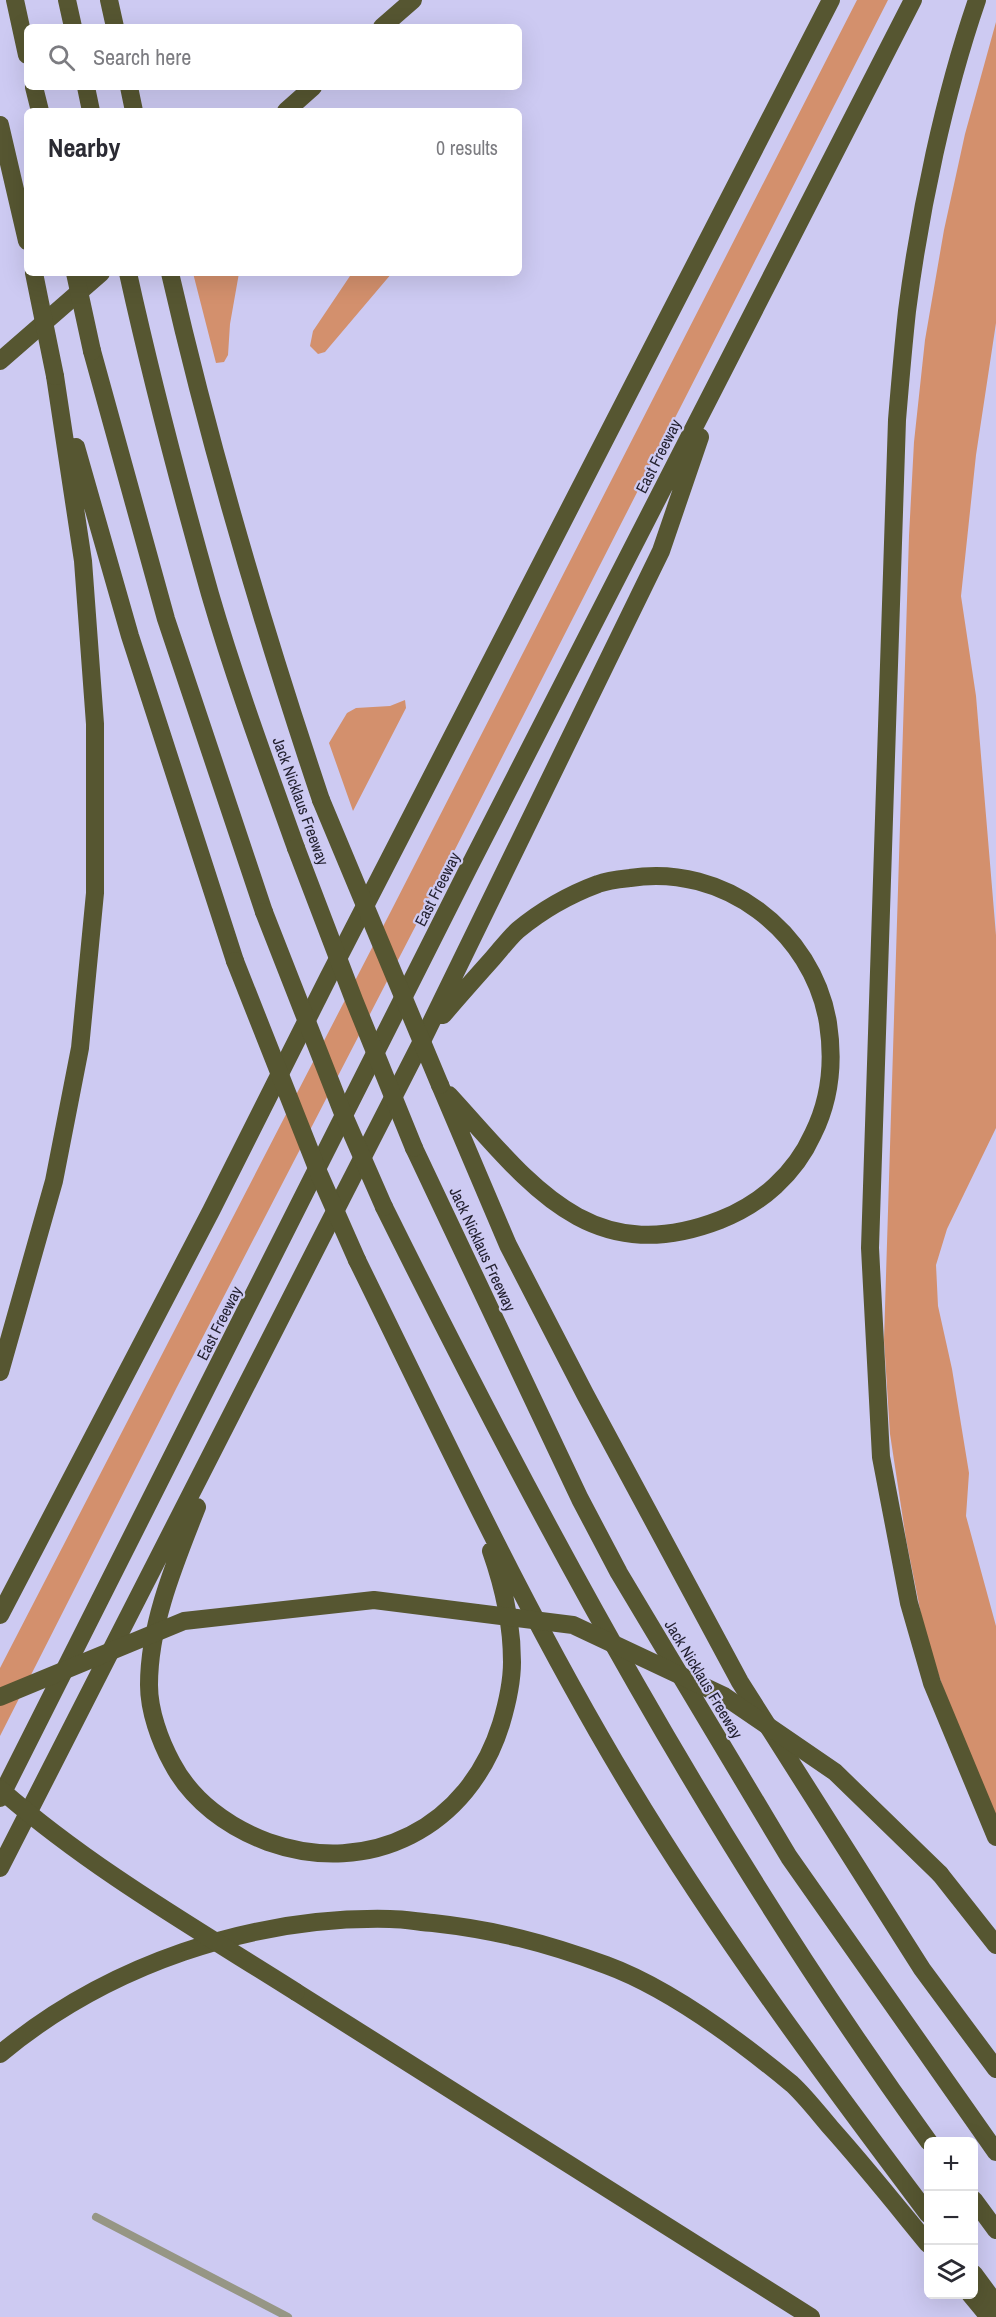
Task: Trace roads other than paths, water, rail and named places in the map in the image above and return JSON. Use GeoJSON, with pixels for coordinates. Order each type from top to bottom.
{"type":"FeatureCollection","features":[{"type":"Feature","properties":{"kind":"highway"},"geometry":{"type":"LineString","coordinates":[[15,0],[24,41]]}},
{"type":"Feature","properties":{"kind":"highway"},"geometry":{"type":"LineString","coordinates":[[67,0],[72,24]]}},
{"type":"Feature","properties":{"kind":"highway"},"geometry":{"type":"LineString","coordinates":[[109,0],[114,24]]}},
{"type":"Feature","properties":{"kind":"highway"},"geometry":{"type":"LineString","coordinates":[[385,24],[413,0]]}},
{"type":"Feature","properties":{"kind":"highway"},"geometry":{"type":"LineString","coordinates":[[0,1615],[211,1211],[328,978],[831,0]]}},
{"type":"Feature","properties":{"kind":"highway","name":"East Freeway"},"geometry":{"type":"LineString","coordinates":[[0,1798],[464,878],[914,0]]}},
{"type":"Feature","properties":{"kind":"highway"},"geometry":{"type":"LineString","coordinates":[[977,0],[946,108],[915,255],[897,420],[870,1248],[881,1457],[909,1603],[932,1683],[996,1837]]}},
{"type":"Feature","properties":{"kind":"highway"},"geometry":{"type":"LineString","coordinates":[[35,90],[39,108]]}},
{"type":"Feature","properties":{"kind":"highway"},"geometry":{"type":"LineString","coordinates":[[87,90],[90,108]]}},
{"type":"Feature","properties":{"kind":"highway"},"geometry":{"type":"LineString","coordinates":[[130,90],[133,108]]}},
{"type":"Feature","properties":{"kind":"highway"},"geometry":{"type":"LineString","coordinates":[[289,108],[310,90]]}},
{"type":"Feature","properties":{"kind":"highway"},"geometry":{"type":"LineString","coordinates":[[0,125],[24,228]]}},
{"type":"Feature","properties":{"kind":"highway"},"geometry":{"type":"LineString","coordinates":[[0,1372],[54,1181],[78,1060],[94,893],[95,724],[83,561],[55,376],[35,276]]}},
{"type":"Feature","properties":{"kind":"highway"},"geometry":{"type":"LineString","coordinates":[[76,276],[92,351],[166,619],[264,912],[338,1101],[384,1207],[510,1456],[588,1601],[758,1887],[855,2035],[926,2137]]}},
{"type":"Feature","properties":{"kind":"highway"},"geometry":{"type":"LineString","coordinates":[[0,361],[98,276]]}},
{"type":"Feature","properties":{"kind":"highway","name":"Jack Nicklaus Freeway"},"geometry":{"type":"LineString","coordinates":[[129,276],[211,595],[252,722],[296,848],[414,1148],[575,1490],[619,1573],[789,1857],[996,2152]]}},
{"type":"Feature","properties":{"kind":"highway"},"geometry":{"type":"LineString","coordinates":[[172,278],[236,529],[291,711],[321,800],[508,1245],[585,1394],[740,1682],[922,1969],[996,2069]]}},
{"type":"Feature","properties":{"kind":"highway"},"geometry":{"type":"LineString","coordinates":[[55,376],[130,636],[236,960],[320,1176],[357,1260],[545,1637],[628,1784],[670,1854],[810,2058],[924,2209]]}},
{"type":"Feature","properties":{"kind":"highway"},"geometry":{"type":"LineString","coordinates":[[0,1868],[424,1037],[661,551],[719,380]]}},
{"type":"Feature","properties":{"kind":"highway"},"geometry":{"type":"LineString","coordinates":[[424,1037],[517,931],[546,910],[599,884],[643,876],[678,877],[705,883],[736,896],[771,920],[795,947],[816,981],[822,997],[831,1040],[832,1066],[828,1093],[819,1122],[800,1159],[766,1194],[745,1209],[707,1225],[675,1234],[624,1233],[602,1228],[564,1209],[525,1180],[440,1085]]}},
{"type":"Feature","properties":{"kind":"highway"},"geometry":{"type":"LineString","coordinates":[[231,1418],[176,1560],[158,1618],[149,1686],[160,1736],[173,1764],[188,1788],[216,1814],[234,1826],[256,1838],[279,1846],[304,1851],[347,1853],[364,1852],[390,1845],[412,1835],[439,1818],[455,1804],[485,1762],[504,1715],[512,1662],[498,1570],[468,1485]]}},
{"type":"Feature","properties":{"kind":"highway"},"geometry":{"type":"LineString","coordinates":[[0,1697],[184,1621],[374,1600],[573,1625],[724,1696],[836,1772],[940,1874],[996,1945]]}},
{"type":"Feature","properties":{"kind":"highway"},"geometry":{"type":"LineString","coordinates":[[0,1789],[73,1847],[179,1918],[812,2317]]}},
{"type":"Feature","properties":{"kind":"highway"},"geometry":{"type":"LineString","coordinates":[[0,2054],[51,2016],[103,1985],[154,1962],[218,1942],[259,1932],[335,1921],[392,1919],[484,1929],[530,1939],[608,1965],[675,1999],[740,2043],[794,2086],[924,2239]]}},
{"type":"Feature","properties":{"kind":"highway"},"geometry":{"type":"LineString","coordinates":[[978,2205],[996,2230]]}},
{"type":"Feature","properties":{"kind":"highway"},"geometry":{"type":"LineString","coordinates":[[978,2279],[996,2304]]}},
{"type":"Feature","properties":{"kind":"highway"},"geometry":{"type":"LineString","coordinates":[[973,2299],[989,2317]]}},
{"type":"Feature","properties":{"kind":"lane"},"geometry":{"type":"LineString","coordinates":[[96,2217],[288,2317]]}}]}
